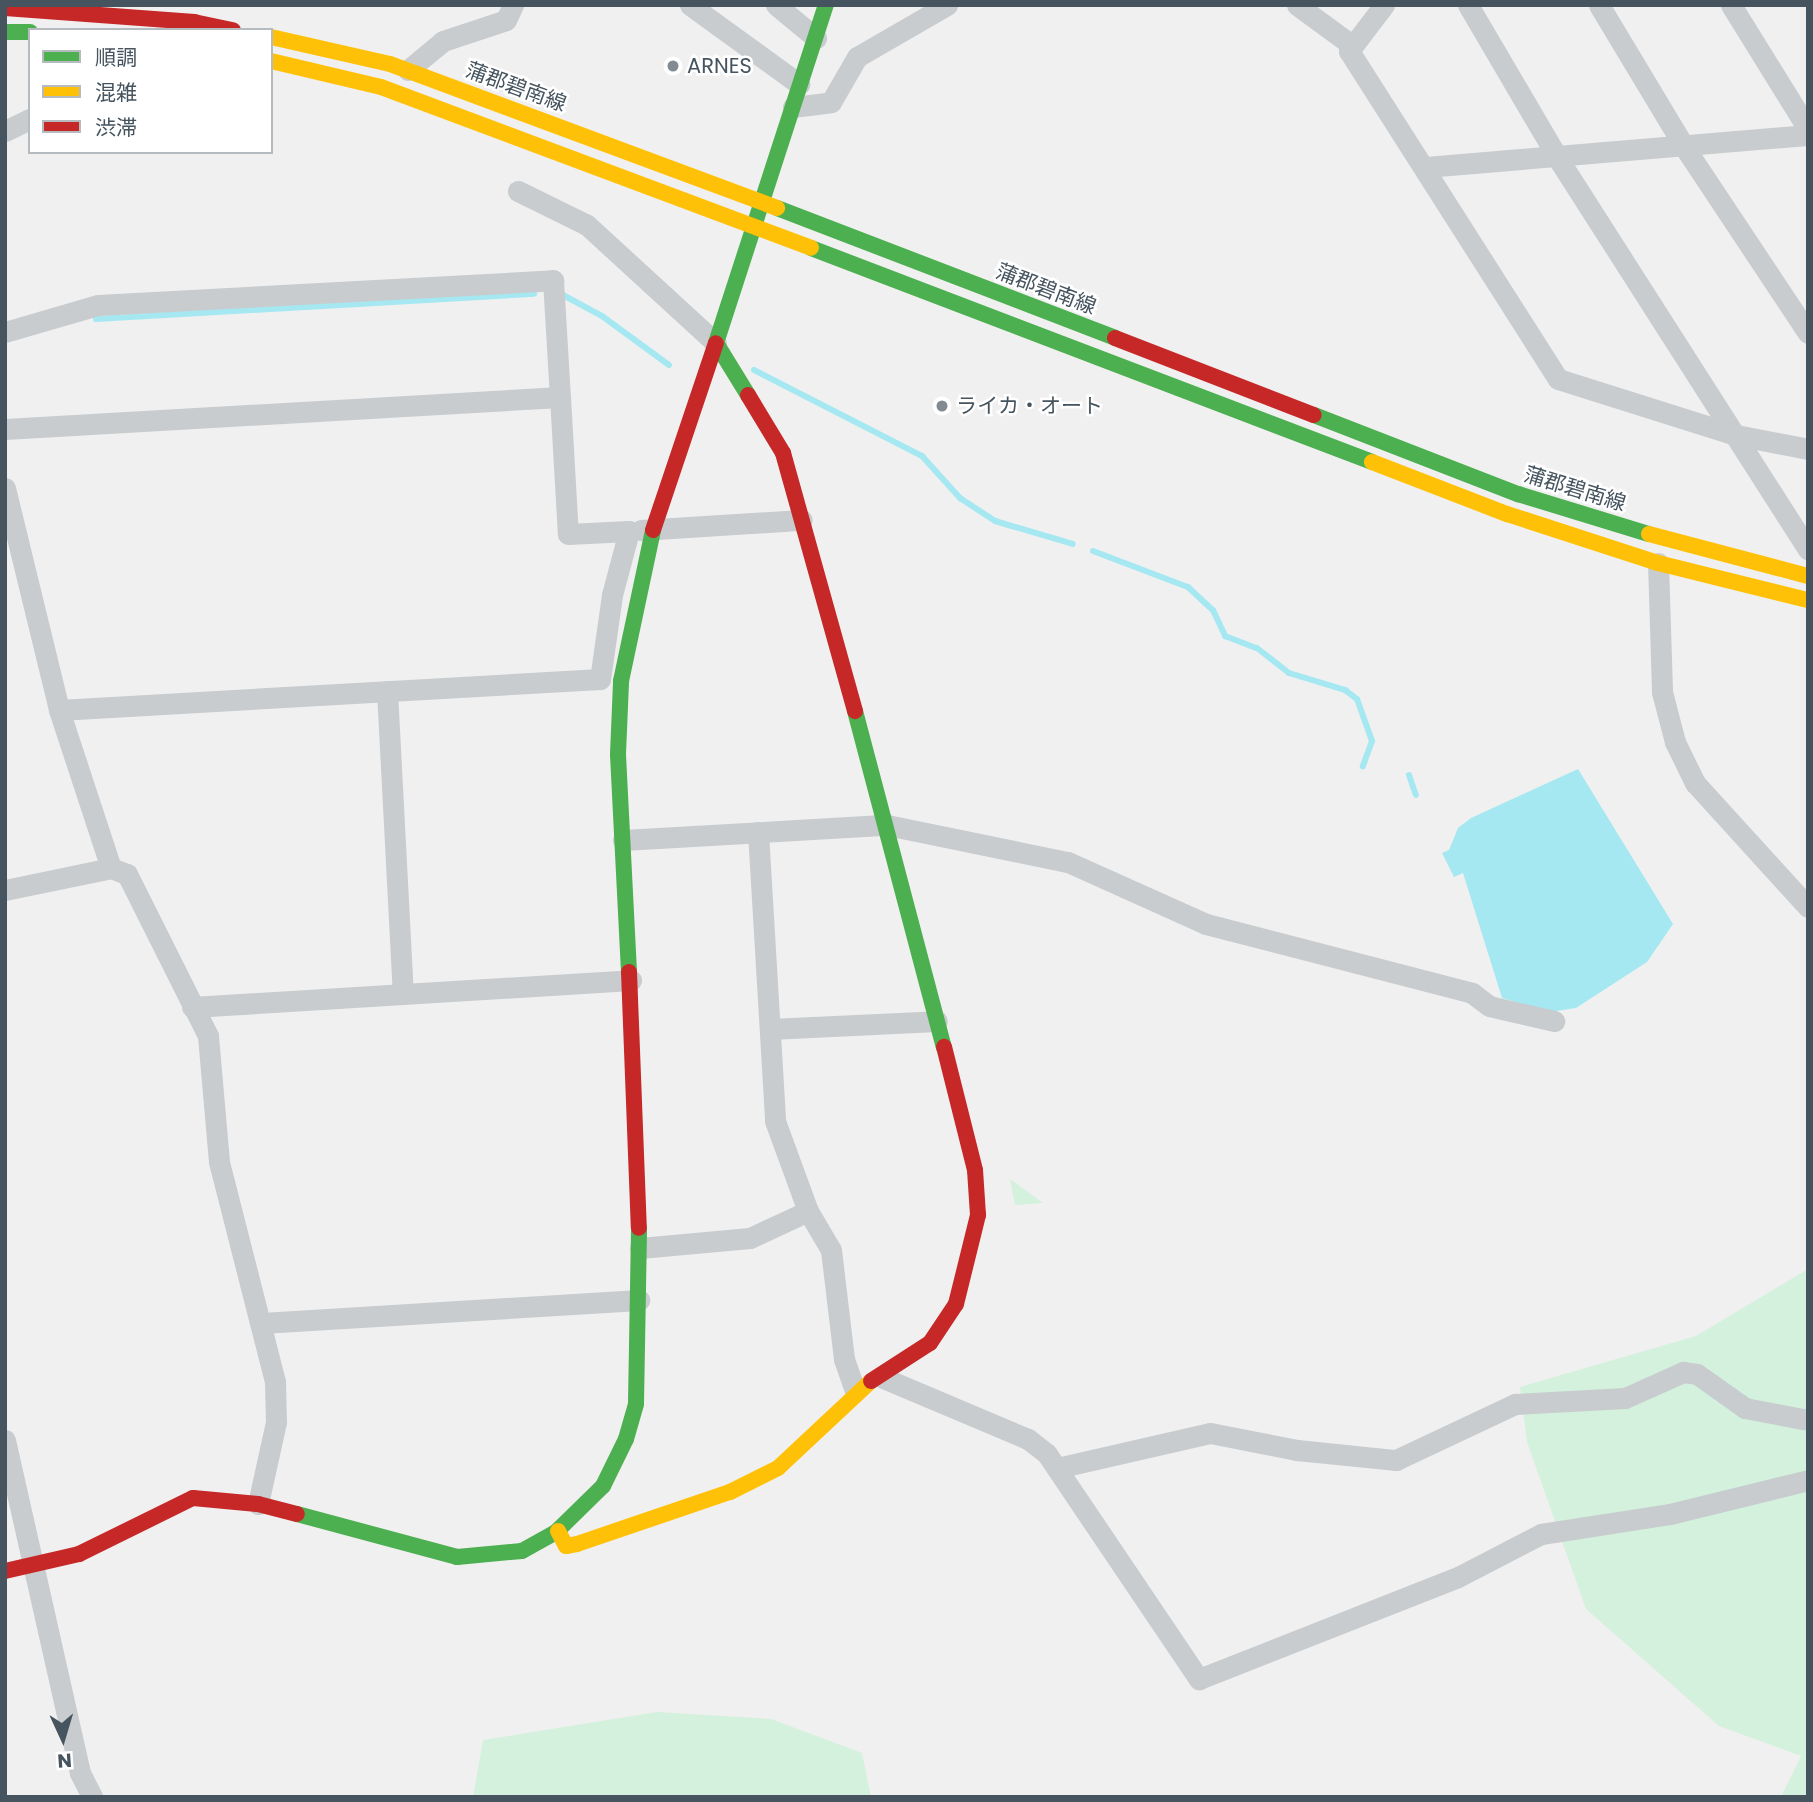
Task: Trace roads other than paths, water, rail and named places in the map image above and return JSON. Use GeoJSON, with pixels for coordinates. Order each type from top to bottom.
{"type":"FeatureCollection","features":[{"type":"Feature","properties":{"kind":"street"},"geometry":{"type":"LineString","coordinates":[[408,70],[443,41],[506,20],[513,5]]}},
{"type":"Feature","properties":{"kind":"street"},"geometry":{"type":"LineString","coordinates":[[690,5],[799,85]]}},
{"type":"Feature","properties":{"kind":"street"},"geometry":{"type":"LineString","coordinates":[[776,5],[817,38]]}},
{"type":"Feature","properties":{"kind":"street"},"geometry":{"type":"LineString","coordinates":[[5,1570],[33,1567],[79,1554],[193,1498],[258,1504],[457,1558],[522,1551],[558,1531],[603,1486],[626,1439],[636,1403],[639,1300],[640,1248],[631,980],[618,754],[622,670],[653,529],[826,5]]}},
{"type":"Feature","properties":{"kind":"street"},"geometry":{"type":"LineString","coordinates":[[793,107],[831,102],[857,57],[947,5]]}},
{"type":"Feature","properties":{"kind":"street"},"geometry":{"type":"LineString","coordinates":[[1297,5],[1353,46]]}},
{"type":"Feature","properties":{"kind":"street"},"geometry":{"type":"LineString","coordinates":[[1384,5],[1349,51],[1426,167],[1558,379],[1736,435],[1808,449]]}},
{"type":"Feature","properties":{"kind":"street"},"geometry":{"type":"LineString","coordinates":[[1468,5],[1557,157],[1808,550]]}},
{"type":"Feature","properties":{"kind":"street"},"geometry":{"type":"LineString","coordinates":[[1599,5],[1685,148],[1808,333]]}},
{"type":"Feature","properties":{"kind":"street"},"geometry":{"type":"LineString","coordinates":[[1731,5],[1808,129]]}},
{"type":"Feature","properties":{"kind":"street"},"geometry":{"type":"LineString","coordinates":[[5,8],[187,14],[227,28]]}},
{"type":"Feature","properties":{"kind":"street"},"geometry":{"type":"LineString","coordinates":[[5,32],[28,32]]}},
{"type":"Feature","properties":{"kind":"street","name":"蒲郡碧南線"},"geometry":{"type":"LineString","coordinates":[[273,37],[408,70],[760,200],[1518,494],[1674,542],[1808,576]]}},
{"type":"Feature","properties":{"kind":"street","name":"蒲郡碧南線"},"geometry":{"type":"LineString","coordinates":[[273,61],[381,87],[753,225],[1507,514],[1658,563],[1808,600]]}},
{"type":"Feature","properties":{"kind":"street"},"geometry":{"type":"LineString","coordinates":[[5,131],[28,120]]}},
{"type":"Feature","properties":{"kind":"street"},"geometry":{"type":"LineString","coordinates":[[1426,167],[1685,148],[1808,135]]}},
{"type":"Feature","properties":{"kind":"street"},"geometry":{"type":"LineString","coordinates":[[519,191],[587,225],[716,343],[771,426],[802,520],[887,825],[975,1170],[978,1215],[956,1304],[930,1343],[881,1377],[855,1391],[778,1468],[730,1492],[578,1544],[566,1546],[558,1531]]}},
{"type":"Feature","properties":{"kind":"street"},"geometry":{"type":"LineString","coordinates":[[5,332],[98,305],[553,279],[568,534],[802,520]]}},
{"type":"Feature","properties":{"kind":"street"},"geometry":{"type":"LineString","coordinates":[[5,429],[560,397]]}},
{"type":"Feature","properties":{"kind":"street"},"geometry":{"type":"LineString","coordinates":[[5,488],[59,710],[111,868]]}},
{"type":"Feature","properties":{"kind":"street"},"geometry":{"type":"LineString","coordinates":[[59,710],[600,679],[612,595],[629,531]]}},
{"type":"Feature","properties":{"kind":"street"},"geometry":{"type":"LineString","coordinates":[[1658,563],[1662,692],[1675,742],[1702,792],[1808,907]]}},
{"type":"Feature","properties":{"kind":"street"},"geometry":{"type":"LineString","coordinates":[[387,691],[403,994]]}},
{"type":"Feature","properties":{"kind":"street"},"geometry":{"type":"LineString","coordinates":[[623,840],[887,825],[1068,862],[1206,924],[1472,993],[1489,1006],[1554,1021]]}},
{"type":"Feature","properties":{"kind":"street"},"geometry":{"type":"LineString","coordinates":[[758,832],[775,1121],[808,1211],[832,1257],[844,1359],[855,1391]]}},
{"type":"Feature","properties":{"kind":"street"},"geometry":{"type":"LineString","coordinates":[[5,890],[111,868],[127,874],[208,1036],[219,1162],[275,1382],[276,1422],[258,1504]]}},
{"type":"Feature","properties":{"kind":"street"},"geometry":{"type":"LineString","coordinates":[[192,1007],[631,980]]}},
{"type":"Feature","properties":{"kind":"street"},"geometry":{"type":"LineString","coordinates":[[770,1029],[937,1021]]}},
{"type":"Feature","properties":{"kind":"street"},"geometry":{"type":"LineString","coordinates":[[640,1248],[750,1238],[808,1211]]}},
{"type":"Feature","properties":{"kind":"street"},"geometry":{"type":"LineString","coordinates":[[262,1323],[639,1300]]}},
{"type":"Feature","properties":{"kind":"street"},"geometry":{"type":"LineString","coordinates":[[1057,1468],[1210,1433],[1297,1450],[1396,1460],[1515,1404],[1625,1398],[1683,1372],[1698,1374],[1745,1408],[1808,1420]]}},
{"type":"Feature","properties":{"kind":"street"},"geometry":{"type":"LineString","coordinates":[[881,1377],[1028,1439],[1057,1468],[1199,1679],[1458,1577],[1541,1534],[1670,1514],[1808,1480]]}},
{"type":"Feature","properties":{"kind":"street"},"geometry":{"type":"LineString","coordinates":[[5,1440],[80,1773],[92,1797]]}},
{"type":"Feature","properties":{"kind":"water"},"geometry":{"type":"Polygon","coordinates":[[[1578,769],[1673,924],[1647,962],[1576,1008],[1550,1012],[1502,998],[1463,873],[1454,877],[1442,853],[1449,850],[1458,828],[1471,818],[1578,769]]]}},
{"type":"Feature","properties":{"kind":"waterway"},"geometry":{"type":"LineString","coordinates":[[96,319],[534,294]]}},
{"type":"Feature","properties":{"kind":"waterway"},"geometry":{"type":"LineString","coordinates":[[563,295],[602,316],[669,365]]}},
{"type":"Feature","properties":{"kind":"waterway"},"geometry":{"type":"LineString","coordinates":[[754,370],[922,456],[960,498],[995,521],[1073,544]]}},
{"type":"Feature","properties":{"kind":"waterway"},"geometry":{"type":"LineString","coordinates":[[1093,551],[1188,587],[1213,610],[1225,636],[1257,648],[1289,673],[1345,690],[1357,699],[1372,741],[1363,766]]}},
{"type":"Feature","properties":{"kind":"waterway"},"geometry":{"type":"LineString","coordinates":[[1409,775],[1416,795]]}},
{"type":"Feature","properties":{"kind":"place","name":"ARNES"},"geometry":{"type":"Point","coordinates":[673,66]}},
{"type":"Feature","properties":{"kind":"place","name":"ライカ・オート"},"geometry":{"type":"Point","coordinates":[942,406]}}]}
